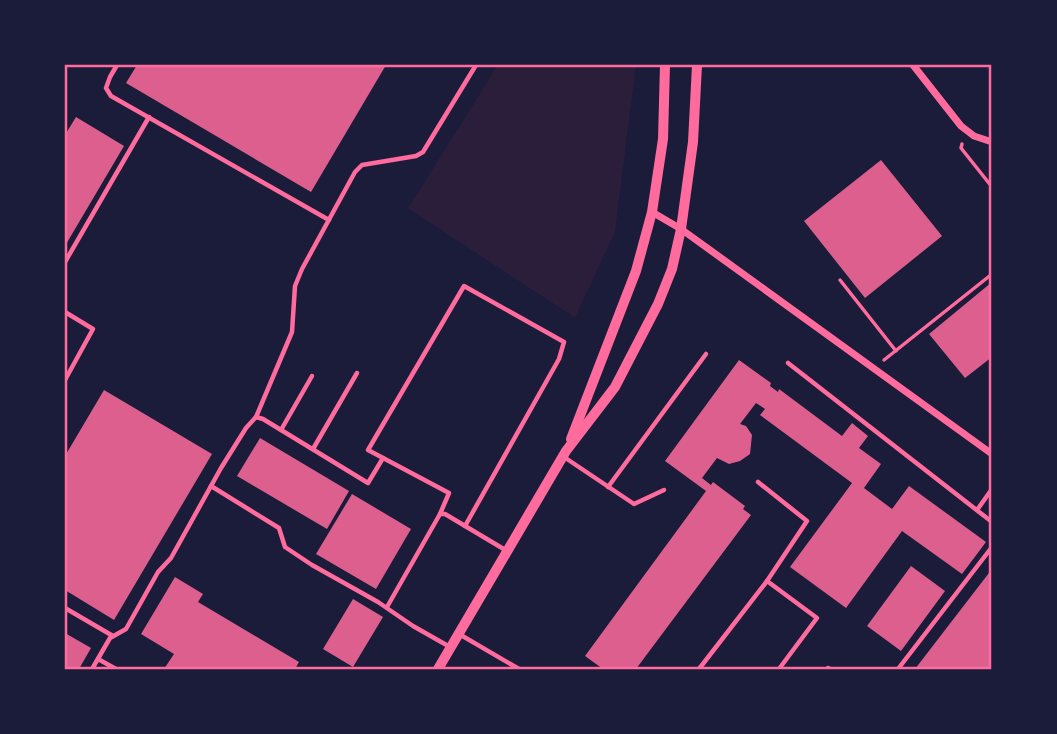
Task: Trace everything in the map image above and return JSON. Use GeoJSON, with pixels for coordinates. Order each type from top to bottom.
{"type":"FeatureCollection","features":[{"type":"Feature","properties":{"kind":"street"},"geometry":{"type":"LineString","coordinates":[[564,454],[636,271],[652,212],[663,139],[666,65]]}},
{"type":"Feature","properties":{"kind":"street"},"geometry":{"type":"LineString","coordinates":[[438,669],[564,454],[615,387],[658,304],[672,270],[681,229],[693,142],[697,65]]}},
{"type":"Feature","properties":{"kind":"street"},"geometry":{"type":"LineString","coordinates":[[913,65],[961,126],[974,136],[992,142]]}},
{"type":"Feature","properties":{"kind":"street"},"geometry":{"type":"LineString","coordinates":[[652,212],[681,229],[992,454]]}},
{"type":"Feature","properties":{"kind":"lane"},"geometry":{"type":"LineString","coordinates":[[117,65],[107,88],[111,96],[329,220]]}},
{"type":"Feature","properties":{"kind":"lane"},"geometry":{"type":"LineString","coordinates":[[92,669],[110,638],[126,629],[158,572],[171,558],[246,428],[256,417],[292,332],[295,286],[355,172],[362,165],[416,156],[424,152],[476,65]]}},
{"type":"Feature","properties":{"kind":"lane"},"geometry":{"type":"LineString","coordinates":[[65,262],[149,117]]}},
{"type":"Feature","properties":{"kind":"lane"},"geometry":{"type":"LineString","coordinates":[[387,607],[440,514],[449,493],[368,450],[464,286],[564,342],[559,359],[466,526]]}},
{"type":"Feature","properties":{"kind":"lane"},"geometry":{"type":"LineString","coordinates":[[65,312],[93,329],[65,380]]}},
{"type":"Feature","properties":{"kind":"lane"},"geometry":{"type":"LineString","coordinates":[[608,487],[706,354]]}},
{"type":"Feature","properties":{"kind":"lane"},"geometry":{"type":"LineString","coordinates":[[788,363],[992,522]]}},
{"type":"Feature","properties":{"kind":"lane"},"geometry":{"type":"LineString","coordinates":[[313,449],[357,373]]}},
{"type":"Feature","properties":{"kind":"lane"},"geometry":{"type":"LineString","coordinates":[[281,430],[312,376]]}},
{"type":"Feature","properties":{"kind":"lane"},"geometry":{"type":"LineString","coordinates":[[256,417],[368,483],[383,458]]}},
{"type":"Feature","properties":{"kind":"lane"},"geometry":{"type":"LineString","coordinates":[[564,454],[634,504],[664,490]]}},
{"type":"Feature","properties":{"kind":"lane"},"geometry":{"type":"LineString","coordinates":[[699,669],[767,581],[807,520],[758,482]]}},
{"type":"Feature","properties":{"kind":"lane"},"geometry":{"type":"LineString","coordinates":[[211,486],[279,528],[285,547],[450,647]]}},
{"type":"Feature","properties":{"kind":"lane"},"geometry":{"type":"LineString","coordinates":[[977,509],[992,489]]}},
{"type":"Feature","properties":{"kind":"lane"},"geometry":{"type":"LineString","coordinates":[[440,514],[445,514],[507,551]]}},
{"type":"Feature","properties":{"kind":"lane"},"geometry":{"type":"LineString","coordinates":[[898,669],[992,547]]}},
{"type":"Feature","properties":{"kind":"lane"},"geometry":{"type":"LineString","coordinates":[[767,581],[817,618],[779,669]]}},
{"type":"Feature","properties":{"kind":"lane"},"geometry":{"type":"LineString","coordinates":[[65,608],[113,636]]}},
{"type":"Feature","properties":{"kind":"lane"},"geometry":{"type":"LineString","coordinates":[[458,633],[519,669]]}},
{"type":"Feature","properties":{"kind":"lane"},"geometry":{"type":"LineString","coordinates":[[98,659],[116,669]]}},
{"type":"Feature","properties":{"kind":"path"},"geometry":{"type":"LineString","coordinates":[[967,131],[961,148],[992,187]]}},
{"type":"Feature","properties":{"kind":"path"},"geometry":{"type":"LineString","coordinates":[[874,369],[992,274]]}},
{"type":"Feature","properties":{"kind":"path"},"geometry":{"type":"LineString","coordinates":[[841,280],[896,351]]}},
{"type":"Feature","properties":{"kind":"shaded area"},"geometry":{"type":"Polygon","coordinates":[[[498,65],[636,65],[615,232],[575,318],[408,208],[498,65]]]}},
{"type":"Feature","properties":{"kind":"building"},"geometry":{"type":"Polygon","coordinates":[[[137,65],[386,65],[311,192],[126,83],[137,65]]]}},
{"type":"Feature","properties":{"kind":"building"},"geometry":{"type":"Polygon","coordinates":[[[76,117],[124,146],[65,246],[65,135],[76,117]]]}},
{"type":"Feature","properties":{"kind":"building"},"geometry":{"type":"Polygon","coordinates":[[[881,160],[942,236],[865,298],[804,221],[881,160]]]}},
{"type":"Feature","properties":{"kind":"building"},"geometry":{"type":"Polygon","coordinates":[[[992,282],[992,357],[965,378],[929,334],[992,282]]]}},
{"type":"Feature","properties":{"kind":"building"},"geometry":{"type":"Polygon","coordinates":[[[739,360],[771,383],[770,386],[778,392],[779,389],[842,436],[852,423],[868,436],[859,448],[881,464],[864,488],[892,509],[909,486],[986,542],[962,574],[902,531],[846,608],[790,567],[852,483],[760,415],[765,409],[756,403],[740,424],[746,426],[752,435],[750,454],[729,464],[717,458],[702,478],[711,485],[713,482],[745,506],[743,509],[751,515],[636,669],[603,669],[585,656],[706,491],[665,461],[739,360]]]}},
{"type":"Feature","properties":{"kind":"building"},"geometry":{"type":"Polygon","coordinates":[[[104,390],[212,454],[114,620],[65,590],[65,456],[104,390]]]}},
{"type":"Feature","properties":{"kind":"building"},"geometry":{"type":"Polygon","coordinates":[[[260,438],[349,491],[327,529],[237,476],[260,438]]]}},
{"type":"Feature","properties":{"kind":"building"},"geometry":{"type":"Polygon","coordinates":[[[352,494],[411,529],[376,589],[316,554],[352,494]]]}},
{"type":"Feature","properties":{"kind":"building"},"geometry":{"type":"Polygon","coordinates":[[[911,566],[945,591],[901,651],[867,626],[911,566]]]}},
{"type":"Feature","properties":{"kind":"building"},"geometry":{"type":"Polygon","coordinates":[[[992,569],[992,669],[915,669],[992,569]]]}},
{"type":"Feature","properties":{"kind":"building"},"geometry":{"type":"Polygon","coordinates":[[[175,577],[203,594],[198,602],[299,662],[295,669],[164,669],[174,654],[141,634],[175,577]]]}},
{"type":"Feature","properties":{"kind":"building"},"geometry":{"type":"Polygon","coordinates":[[[353,599],[383,617],[353,667],[323,649],[353,599]]]}},
{"type":"Feature","properties":{"kind":"building"},"geometry":{"type":"Polygon","coordinates":[[[65,633],[91,648],[79,669],[65,669],[65,633]]]}}]}
